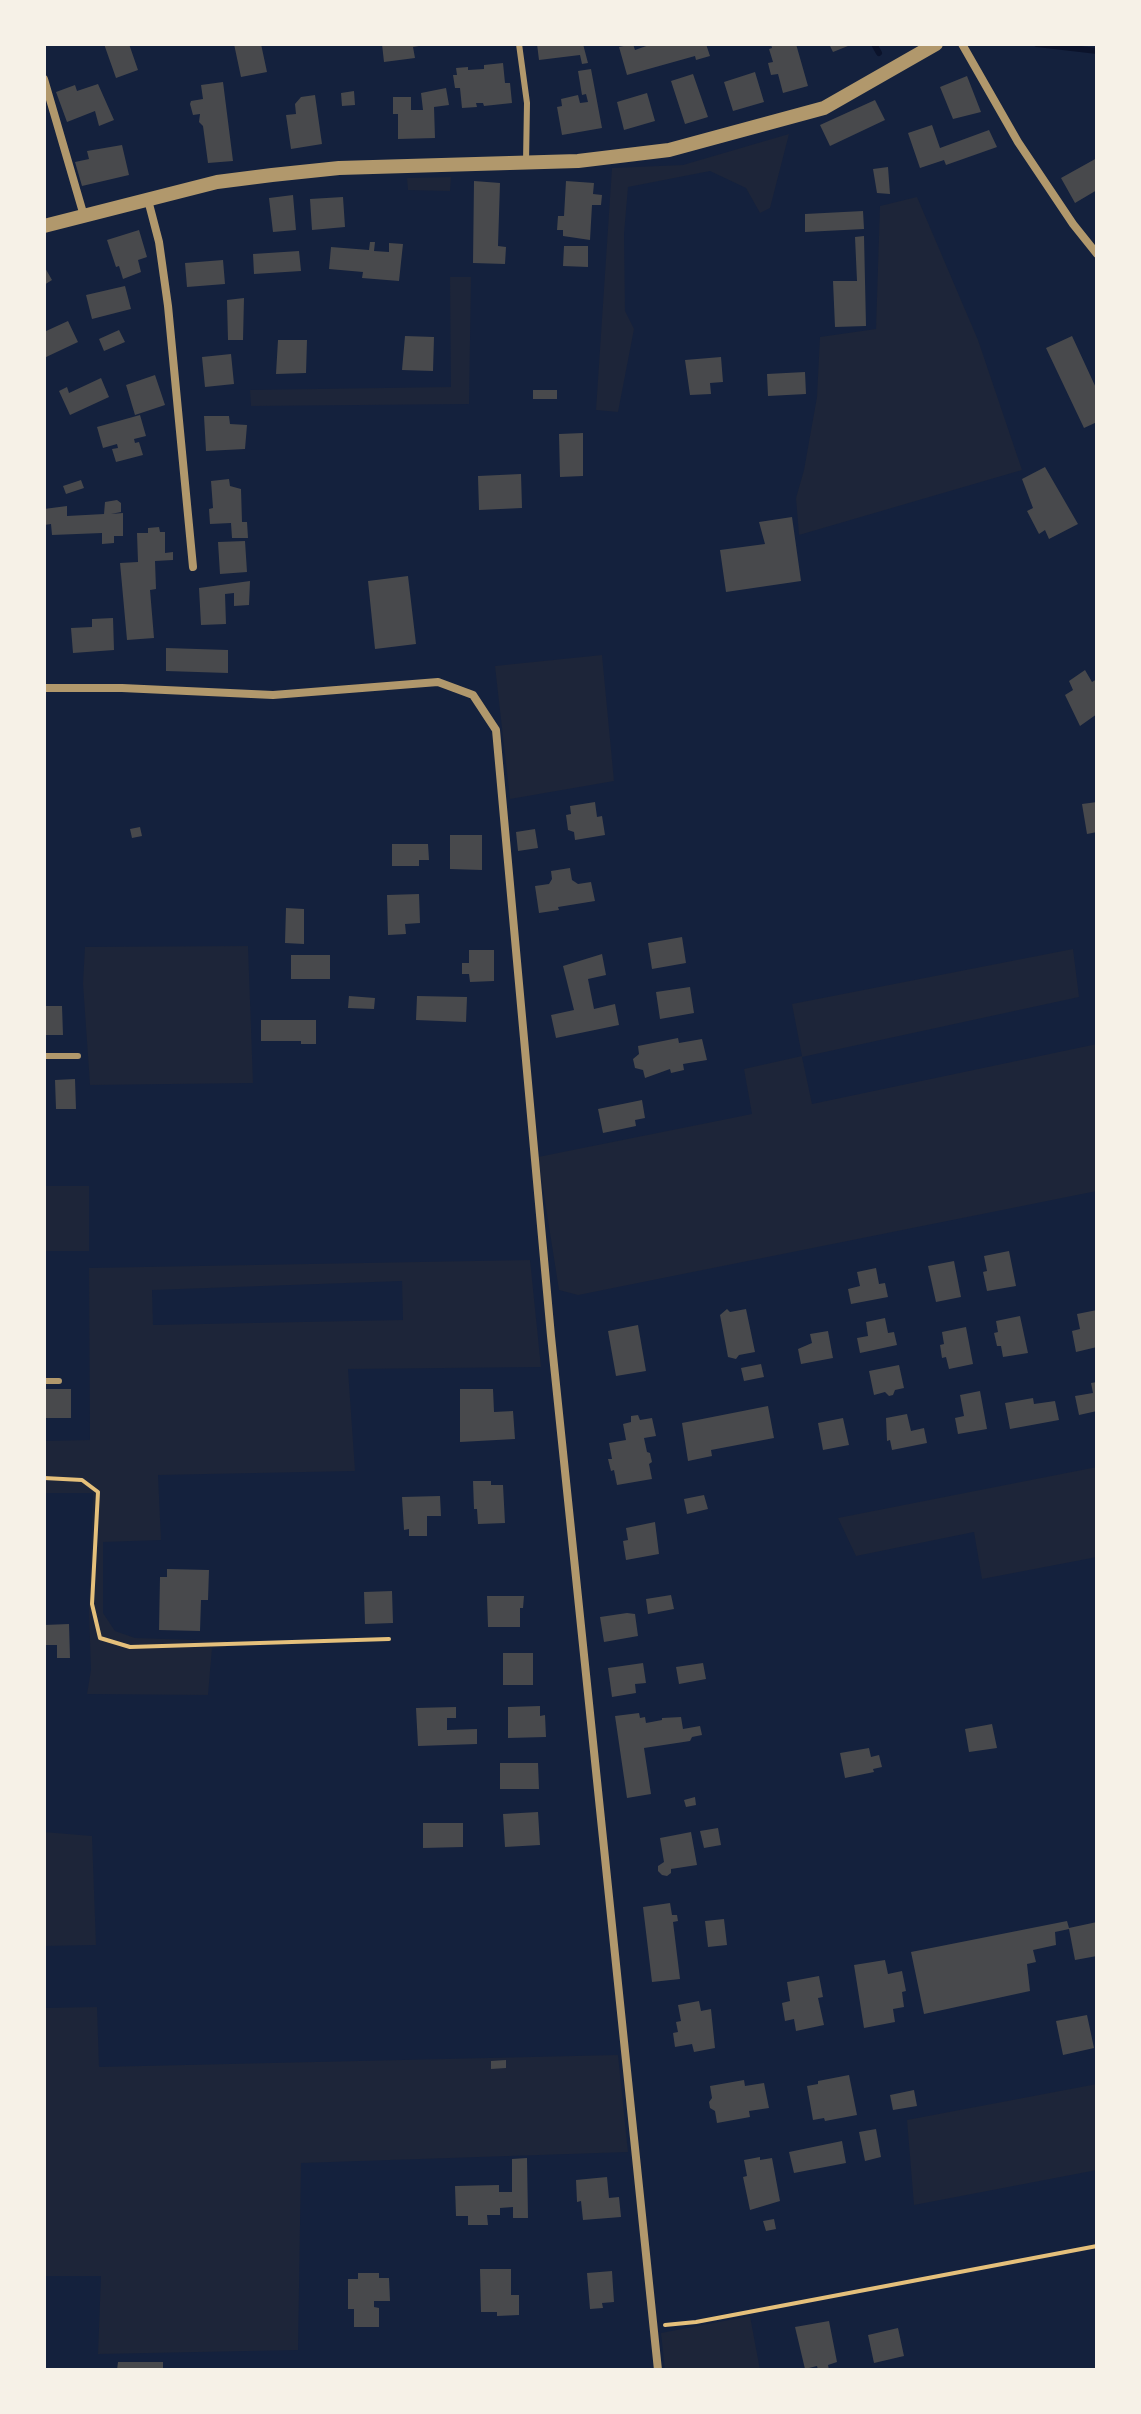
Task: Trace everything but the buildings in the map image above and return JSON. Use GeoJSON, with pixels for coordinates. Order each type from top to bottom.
{"type":"FeatureCollection","features":[{"type":"Feature","properties":{"kind":"street"},"geometry":{"type":"LineString","coordinates":[[44,226],[217,182],[339,168],[578,161],[669,150],[824,108],[936,44]]}},
{"type":"Feature","properties":{"kind":"street"},"geometry":{"type":"LineString","coordinates":[[962,44],[1018,142],[1097,254]]}},
{"type":"Feature","properties":{"kind":"street"},"geometry":{"type":"LineString","coordinates":[[44,79],[84,216]]}},
{"type":"Feature","properties":{"kind":"street"},"geometry":{"type":"LineString","coordinates":[[148,200],[159,242],[168,306],[193,567]]}},
{"type":"Feature","properties":{"kind":"street"},"geometry":{"type":"LineString","coordinates":[[44,688],[273,695],[438,682],[473,695],[496,730],[551,1336],[658,2370]]}},
{"type":"Feature","properties":{"kind":"lane"},"geometry":{"type":"LineString","coordinates":[[519,44],[527,103],[526,162]]}},
{"type":"Feature","properties":{"kind":"lane"},"geometry":{"type":"LineString","coordinates":[[44,1056],[78,1056]]}},
{"type":"Feature","properties":{"kind":"lane"},"geometry":{"type":"LineString","coordinates":[[44,1381],[59,1381]]}},
{"type":"Feature","properties":{"kind":"path"},"geometry":{"type":"LineString","coordinates":[[44,1478],[82,1480],[98,1492],[92,1604],[100,1638],[130,1647],[389,1639]]}},
{"type":"Feature","properties":{"kind":"path"},"geometry":{"type":"LineString","coordinates":[[655,2326],[696,2322],[1097,2246]]}},
{"type":"Feature","properties":{"kind":"shaded area"},"geometry":{"type":"Polygon","coordinates":[[[789,134],[770,208],[760,213],[746,188],[710,171],[628,187],[624,234],[625,311],[634,329],[618,412],[596,410],[612,168],[683,165],[789,134]]]}},
{"type":"Feature","properties":{"kind":"shaded area"},"geometry":{"type":"Polygon","coordinates":[[[451,177],[450,191],[408,190],[407,178],[451,177]]]}},
{"type":"Feature","properties":{"kind":"shaded area"},"geometry":{"type":"Polygon","coordinates":[[[917,197],[978,340],[1022,470],[799,535],[796,498],[817,397],[820,337],[876,329],[880,206],[917,197]]]}},
{"type":"Feature","properties":{"kind":"shaded area"},"geometry":{"type":"Polygon","coordinates":[[[450,277],[471,277],[469,404],[251,406],[250,390],[451,387],[450,277]]]}},
{"type":"Feature","properties":{"kind":"shaded area"},"geometry":{"type":"Polygon","coordinates":[[[602,655],[614,781],[510,799],[495,666],[602,655]]]}},
{"type":"Feature","properties":{"kind":"shaded area"},"geometry":{"type":"Polygon","coordinates":[[[248,946],[253,1083],[90,1085],[83,983],[85,947],[248,946]]]}},
{"type":"Feature","properties":{"kind":"shaded area"},"geometry":{"type":"Polygon","coordinates":[[[1073,949],[1079,997],[802,1057],[812,1104],[1097,1044],[1097,1191],[578,1295],[559,1290],[538,1157],[752,1114],[744,1069],[802,1056],[792,1004],[1073,949]]]}},
{"type":"Feature","properties":{"kind":"shaded area"},"geometry":{"type":"Polygon","coordinates":[[[44,1186],[89,1186],[89,1251],[44,1251],[44,1186]]]}},
{"type":"Feature","properties":{"kind":"shaded area"},"geometry":{"type":"Polygon","coordinates":[[[530,1260],[541,1367],[348,1369],[355,1471],[158,1475],[161,1540],[103,1542],[103,1613],[115,1631],[135,1638],[226,1641],[227,1647],[212,1648],[208,1695],[87,1694],[91,1670],[89,1612],[93,1493],[44,1493],[44,1441],[90,1440],[89,1268],[530,1260]],[[402,1281],[152,1290],[153,1325],[403,1320],[402,1281]]]}},
{"type":"Feature","properties":{"kind":"shaded area"},"geometry":{"type":"Polygon","coordinates":[[[1097,1467],[1097,1557],[982,1579],[974,1532],[856,1556],[838,1518],[1097,1467]]]}},
{"type":"Feature","properties":{"kind":"shaded area"},"geometry":{"type":"Polygon","coordinates":[[[44,1832],[92,1836],[96,1945],[44,1946],[44,1832]]]}},
{"type":"Feature","properties":{"kind":"shaded area"},"geometry":{"type":"Polygon","coordinates":[[[97,2007],[99,2067],[618,2055],[628,2152],[301,2163],[298,2350],[98,2354],[101,2276],[44,2276],[44,2008],[97,2007]]]}},
{"type":"Feature","properties":{"kind":"shaded area"},"geometry":{"type":"Polygon","coordinates":[[[1097,2084],[1097,2170],[914,2205],[907,2120],[1097,2084]]]}},
{"type":"Feature","properties":{"kind":"shaded area"},"geometry":{"type":"Polygon","coordinates":[[[750,2316],[760,2370],[665,2370],[661,2333],[750,2316]]]}},
{"type":"Feature","properties":{"kind":"waterway"},"geometry":{"type":"LineString","coordinates":[[874,44],[879,53]]}},
{"type":"Feature","properties":{"kind":"waterway"},"geometry":{"type":"LineString","coordinates":[[1037,44],[1097,51]]}}]}
